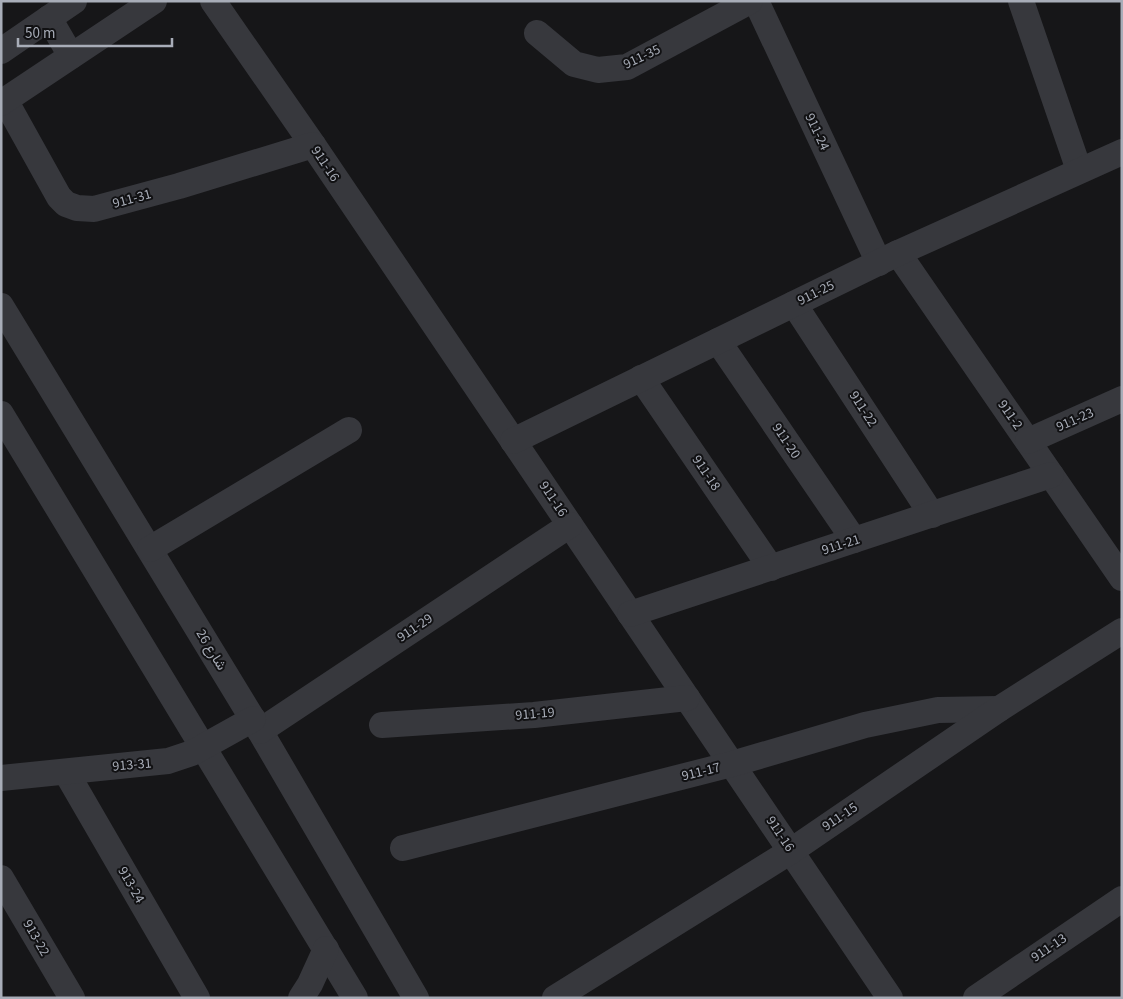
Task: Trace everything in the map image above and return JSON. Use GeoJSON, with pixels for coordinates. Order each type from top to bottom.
{"type":"FeatureCollection","features":[{"type":"Feature","properties":{"kind":"street"},"geometry":{"type":"LineString","coordinates":[[1,51],[74,1]]}},
{"type":"Feature","properties":{"kind":"street"},"geometry":{"type":"LineString","coordinates":[[3,102],[154,1]]}},
{"type":"Feature","properties":{"kind":"street","name":"911-16"},"geometry":{"type":"LineString","coordinates":[[213,1],[313,145],[890,998]]}},
{"type":"Feature","properties":{"kind":"street","name":"911-35"},"geometry":{"type":"LineString","coordinates":[[537,33],[574,64],[598,70],[627,67],[750,1]]}},
{"type":"Feature","properties":{"kind":"street","name":"911-24"},"geometry":{"type":"LineString","coordinates":[[756,1],[888,258]]}},
{"type":"Feature","properties":{"kind":"street"},"geometry":{"type":"LineString","coordinates":[[1021,1],[1079,170]]}},
{"type":"Feature","properties":{"kind":"street"},"geometry":{"type":"LineString","coordinates":[[49,18],[71,56]]}},
{"type":"Feature","properties":{"kind":"street","name":"911-31"},"geometry":{"type":"LineString","coordinates":[[3,102],[59,198],[66,204],[77,208],[94,209],[151,194],[313,145]]}},
{"type":"Feature","properties":{"kind":"street","name":"911-25"},"geometry":{"type":"LineString","coordinates":[[513,441],[888,258],[1122,152]]}},
{"type":"Feature","properties":{"kind":"street","name":"911-2"},"geometry":{"type":"LineString","coordinates":[[888,258],[1028,442],[1122,578]]}},
{"type":"Feature","properties":{"kind":"street","name":"911-22"},"geometry":{"type":"LineString","coordinates":[[794,304],[932,514]]}},
{"type":"Feature","properties":{"kind":"street","name":"شارع 26"},"geometry":{"type":"LineString","coordinates":[[1,306],[257,725],[416,998]]}},
{"type":"Feature","properties":{"kind":"street","name":"911-20"},"geometry":{"type":"LineString","coordinates":[[718,341],[854,540]]}},
{"type":"Feature","properties":{"kind":"street","name":"911-18"},"geometry":{"type":"LineString","coordinates":[[642,378],[771,568]]}},
{"type":"Feature","properties":{"kind":"street","name":"911-23"},"geometry":{"type":"LineString","coordinates":[[1028,442],[1122,399]]}},
{"type":"Feature","properties":{"kind":"street"},"geometry":{"type":"LineString","coordinates":[[1,414],[355,998]]}},
{"type":"Feature","properties":{"kind":"street"},"geometry":{"type":"LineString","coordinates":[[150,550],[349,430]]}},
{"type":"Feature","properties":{"kind":"street","name":"911-21"},"geometry":{"type":"LineString","coordinates":[[630,614],[1051,476]]}},
{"type":"Feature","properties":{"kind":"street","name":"911-29"},"geometry":{"type":"LineString","coordinates":[[257,725],[570,525]]}},
{"type":"Feature","properties":{"kind":"street","name":"911-15"},"geometry":{"type":"LineString","coordinates":[[555,998],[791,851],[999,709],[1122,630]]}},
{"type":"Feature","properties":{"kind":"street","name":"911-19"},"geometry":{"type":"LineString","coordinates":[[382,725],[534,714],[687,698]]}},
{"type":"Feature","properties":{"kind":"street","name":"911-17"},"geometry":{"type":"LineString","coordinates":[[403,848],[732,764],[865,725],[938,710],[999,709]]}},
{"type":"Feature","properties":{"kind":"street","name":"913-31"},"geometry":{"type":"LineString","coordinates":[[1,778],[156,763],[181,757],[257,725]]}},
{"type":"Feature","properties":{"kind":"street","name":"913-24"},"geometry":{"type":"LineString","coordinates":[[66,772],[197,998]]}},
{"type":"Feature","properties":{"kind":"street","name":"913-22"},"geometry":{"type":"LineString","coordinates":[[1,878],[72,998]]}},
{"type":"Feature","properties":{"kind":"street","name":"911-13"},"geometry":{"type":"LineString","coordinates":[[976,998],[1122,899]]}},
{"type":"Feature","properties":{"kind":"street"},"geometry":{"type":"LineString","coordinates":[[301,998],[310,984],[326,948]]}}]}
